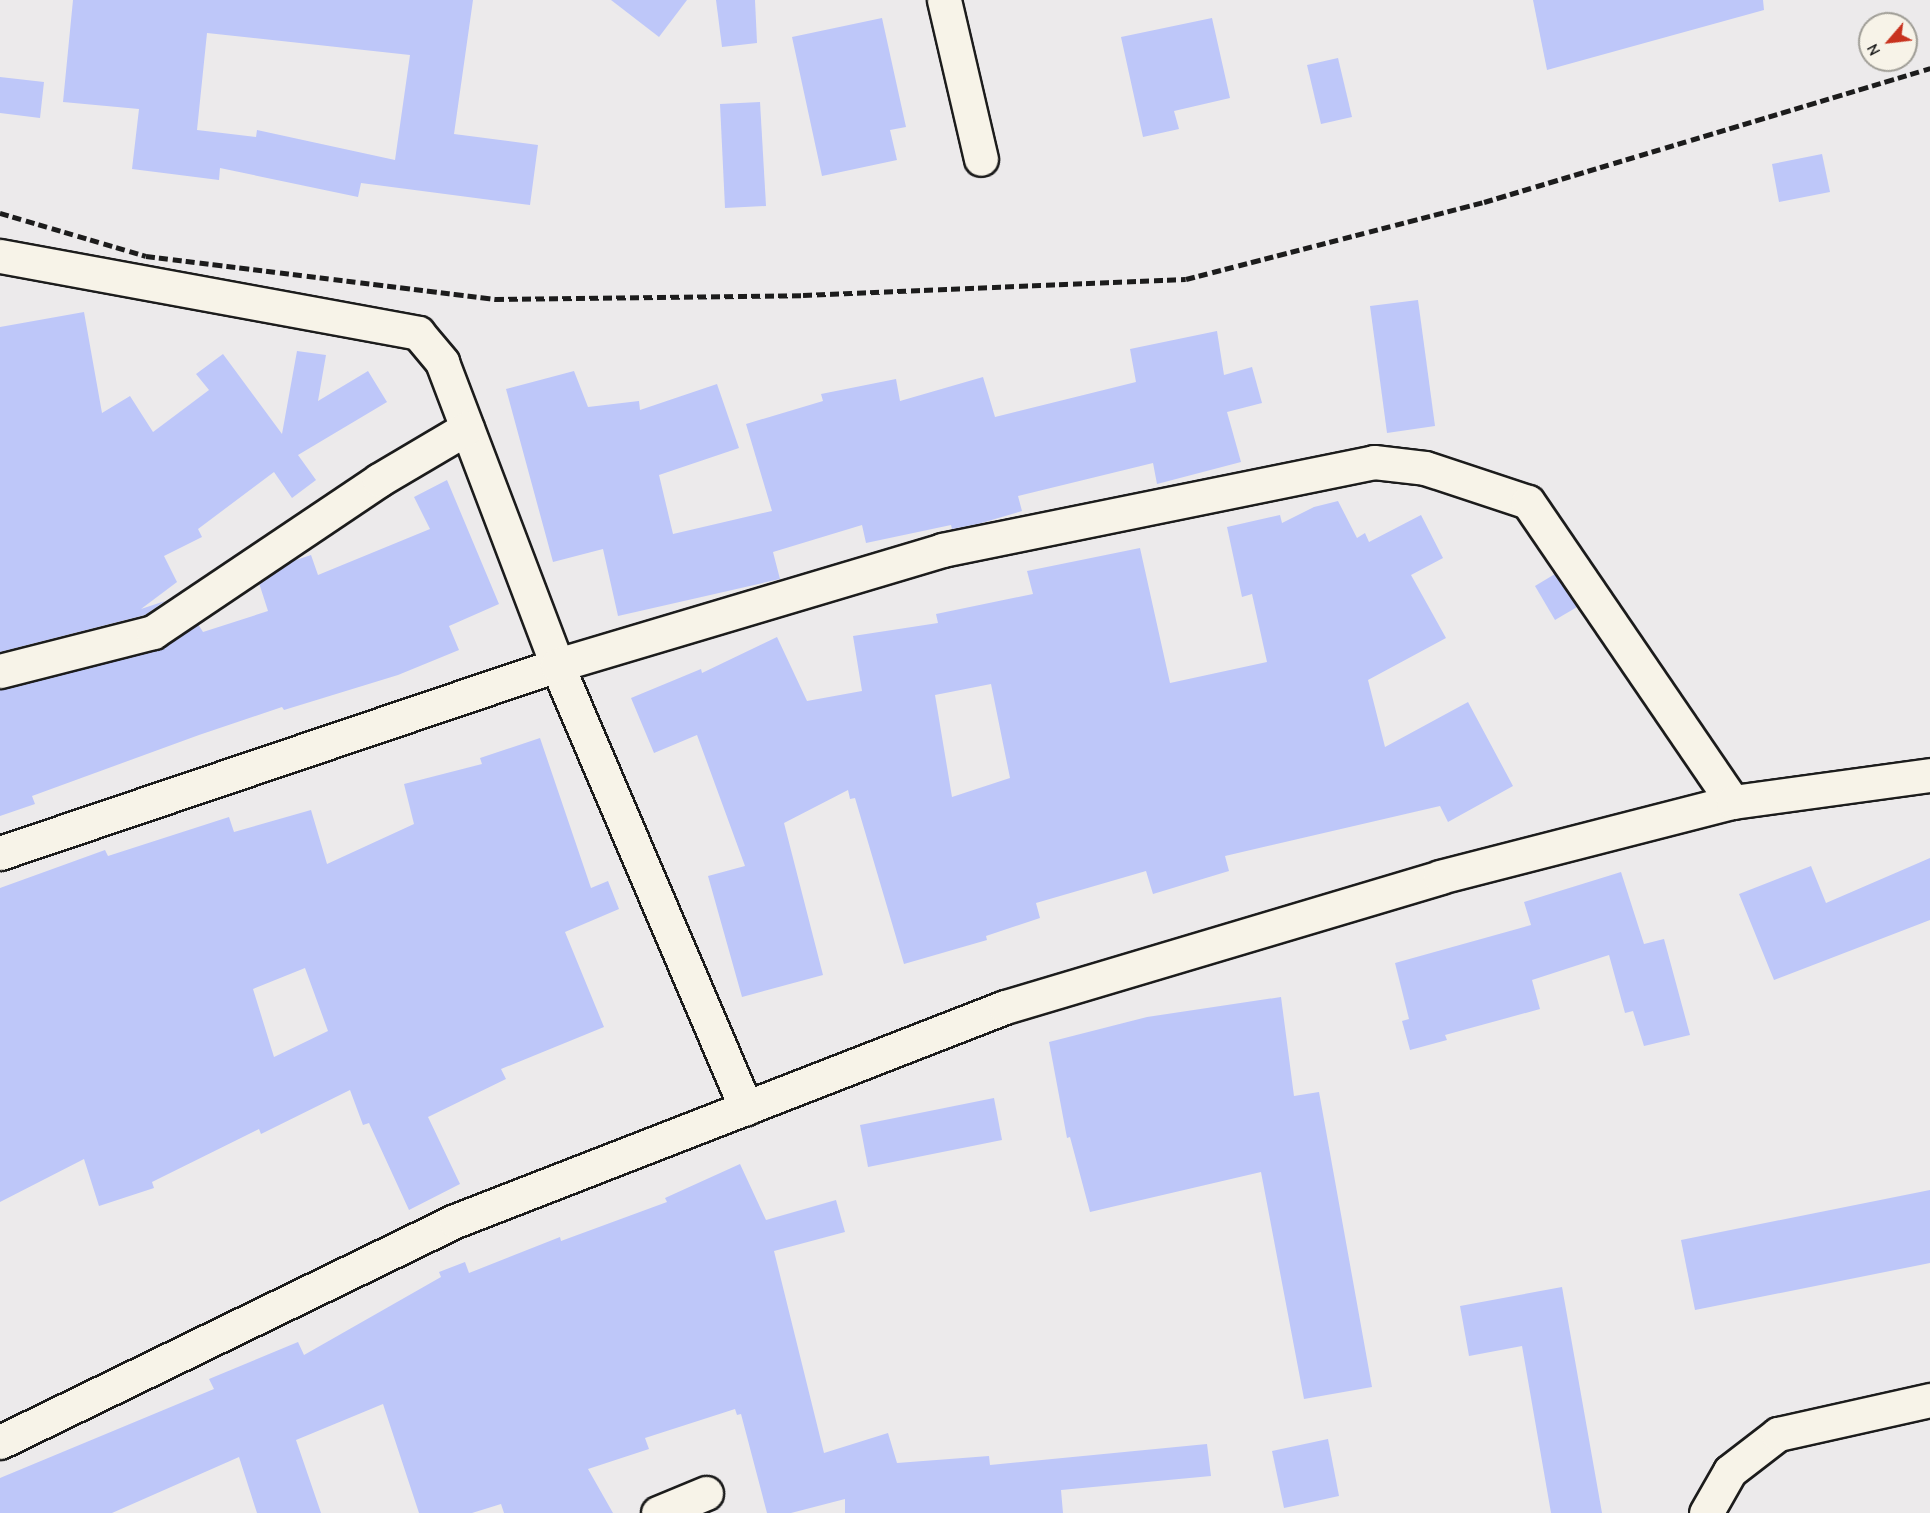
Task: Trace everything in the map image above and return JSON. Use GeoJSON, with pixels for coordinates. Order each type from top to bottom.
{"type":"FeatureCollection","features":[{"type":"Feature","properties":{"kind":"street"},"geometry":{"type":"LineString","coordinates":[[944,0],[981,159]]}},
{"type":"Feature","properties":{"kind":"street"},"geometry":{"type":"LineString","coordinates":[[0,256],[418,333],[442,362],[557,665],[746,1108]]}},
{"type":"Feature","properties":{"kind":"street"},"geometry":{"type":"LineString","coordinates":[[0,671],[153,632],[379,480],[467,428]]}},
{"type":"Feature","properties":{"kind":"street"},"geometry":{"type":"LineString","coordinates":[[0,853],[557,665],[942,550],[1374,462],[1425,468],[1528,502],[1732,802]]}},
{"type":"Feature","properties":{"kind":"street"},"geometry":{"type":"LineString","coordinates":[[0,1442],[454,1221],[1005,1007],[1440,877],[1732,802],[1930,775]]}},
{"type":"Feature","properties":{"kind":"street"},"geometry":{"type":"LineString","coordinates":[[1706,1513],[1731,1471],[1778,1434],[1930,1400]]}},
{"type":"Feature","properties":{"kind":"street"},"geometry":{"type":"LineString","coordinates":[[658,1513],[706,1493]]}},
{"type":"Feature","properties":{"kind":"building"},"geometry":{"type":"Polygon","coordinates":[[[73,0],[473,0],[454,134],[538,145],[530,205],[361,183],[358,197],[220,168],[219,180],[132,169],[139,109],[63,102],[73,0]],[[207,33],[197,130],[256,137],[257,130],[395,160],[410,55],[207,33]]]}},
{"type":"Feature","properties":{"kind":"building"},"geometry":{"type":"Polygon","coordinates":[[[611,0],[687,0],[659,37],[611,0]]]}},
{"type":"Feature","properties":{"kind":"building"},"geometry":{"type":"Polygon","coordinates":[[[716,0],[755,0],[757,43],[722,47],[716,0]]]}},
{"type":"Feature","properties":{"kind":"building"},"geometry":{"type":"Polygon","coordinates":[[[1533,0],[1763,0],[1764,10],[1547,70],[1533,0]]]}},
{"type":"Feature","properties":{"kind":"building"},"geometry":{"type":"Polygon","coordinates":[[[882,18],[906,127],[890,130],[897,160],[822,176],[792,37],[882,18]]]}},
{"type":"Feature","properties":{"kind":"building"},"geometry":{"type":"Polygon","coordinates":[[[1212,18],[1230,98],[1174,111],[1179,129],[1143,137],[1121,37],[1212,18]]]}},
{"type":"Feature","properties":{"kind":"building"},"geometry":{"type":"Polygon","coordinates":[[[1338,58],[1352,117],[1321,124],[1307,65],[1338,58]]]}},
{"type":"Feature","properties":{"kind":"building"},"geometry":{"type":"Polygon","coordinates":[[[0,77],[44,82],[40,118],[0,113],[0,77]]]}},
{"type":"Feature","properties":{"kind":"building"},"geometry":{"type":"Polygon","coordinates":[[[760,102],[766,206],[725,208],[720,104],[760,102]]]}},
{"type":"Feature","properties":{"kind":"building"},"geometry":{"type":"Polygon","coordinates":[[[1822,154],[1830,192],[1779,202],[1772,164],[1822,154]]]}},
{"type":"Feature","properties":{"kind":"building"},"geometry":{"type":"Polygon","coordinates":[[[1418,300],[1435,426],[1387,433],[1370,306],[1418,300]]]}},
{"type":"Feature","properties":{"kind":"building"},"geometry":{"type":"Polygon","coordinates":[[[84,312],[102,413],[130,396],[153,432],[209,390],[196,374],[223,354],[282,434],[297,351],[326,355],[318,401],[368,371],[387,402],[298,455],[316,480],[292,498],[274,472],[198,529],[202,537],[164,556],[177,582],[141,609],[165,601],[145,615],[0,652],[0,327],[84,312]]]}},
{"type":"Feature","properties":{"kind":"building"},"geometry":{"type":"Polygon","coordinates":[[[1217,331],[1224,375],[1252,367],[1262,403],[1227,412],[1241,462],[1157,484],[1153,463],[1018,496],[1022,511],[952,529],[951,525],[866,543],[862,525],[773,552],[780,579],[618,616],[603,549],[553,562],[506,389],[574,371],[588,407],[639,401],[640,410],[717,384],[739,448],[659,475],[673,534],[772,511],[746,424],[823,401],[821,394],[896,379],[900,401],[983,377],[995,417],[1136,382],[1130,349],[1217,331]]]}},
{"type":"Feature","properties":{"kind":"building"},"geometry":{"type":"Polygon","coordinates":[[[447,480],[499,604],[449,626],[459,650],[398,675],[284,710],[282,707],[199,735],[32,796],[35,804],[0,816],[0,689],[158,650],[198,624],[203,632],[268,611],[259,583],[293,561],[311,555],[318,575],[430,529],[414,497],[447,480]]]}},
{"type":"Feature","properties":{"kind":"building"},"geometry":{"type":"Polygon","coordinates":[[[1338,501],[1357,538],[1365,533],[1369,542],[1421,515],[1443,558],[1411,575],[1446,638],[1368,680],[1385,747],[1468,702],[1513,786],[1448,822],[1440,806],[1225,856],[1229,871],[1153,894],[1146,871],[1036,903],[1040,918],[986,936],[987,940],[904,964],[855,798],[850,799],[848,790],[784,823],[823,975],[742,997],[708,876],[745,866],[697,735],[654,753],[631,698],[701,669],[702,673],[777,637],[807,701],[862,691],[853,636],[938,623],[936,614],[1033,594],[1027,571],[1140,548],[1170,683],[1267,662],[1252,594],[1242,597],[1227,527],[1280,515],[1282,523],[1314,507],[1338,501]],[[991,684],[935,695],[952,797],[1010,778],[991,684]]]}},
{"type":"Feature","properties":{"kind":"building"},"geometry":{"type":"Polygon","coordinates":[[[1555,574],[1577,607],[1555,620],[1535,586],[1555,574]]]}},
{"type":"Feature","properties":{"kind":"building"},"geometry":{"type":"Polygon","coordinates":[[[540,738],[591,888],[608,881],[619,909],[565,932],[604,1027],[501,1069],[506,1079],[428,1117],[460,1184],[409,1210],[369,1123],[363,1125],[350,1090],[261,1134],[259,1129],[152,1182],[154,1188],[99,1206],[84,1159],[0,1202],[0,888],[105,850],[108,856],[229,817],[234,832],[311,810],[327,864],[414,824],[404,784],[482,764],[480,758],[540,738]],[[305,968],[253,989],[274,1057],[328,1031],[305,968]]]}},
{"type":"Feature","properties":{"kind":"building"},"geometry":{"type":"Polygon","coordinates":[[[1930,858],[1930,920],[1774,980],[1739,894],[1811,866],[1826,903],[1930,858]]]}},
{"type":"Feature","properties":{"kind":"building"},"geometry":{"type":"Polygon","coordinates":[[[1621,872],[1644,944],[1664,939],[1690,1035],[1644,1046],[1633,1011],[1625,1013],[1609,955],[1532,980],[1540,1009],[1445,1035],[1447,1040],[1410,1050],[1402,1021],[1409,1019],[1395,963],[1531,925],[1524,902],[1621,872]]]}},
{"type":"Feature","properties":{"kind":"building"},"geometry":{"type":"Polygon","coordinates":[[[1281,997],[1294,1096],[1319,1092],[1372,1387],[1304,1399],[1261,1172],[1090,1212],[1070,1137],[1067,1138],[1049,1042],[1147,1017],[1281,997]]]}},
{"type":"Feature","properties":{"kind":"building"},"geometry":{"type":"Polygon","coordinates":[[[994,1098],[1002,1140],[868,1167],[860,1125],[994,1098]]]}},
{"type":"Feature","properties":{"kind":"building"},"geometry":{"type":"Polygon","coordinates":[[[740,1164],[766,1220],[836,1200],[845,1232],[774,1251],[824,1453],[888,1433],[897,1463],[989,1456],[990,1465],[1207,1444],[1211,1476],[1061,1490],[1063,1513],[845,1513],[845,1499],[791,1513],[767,1513],[741,1414],[737,1415],[735,1409],[645,1438],[649,1449],[588,1469],[613,1513],[504,1513],[501,1504],[472,1513],[419,1513],[383,1404],[296,1440],[321,1513],[257,1513],[239,1457],[112,1513],[0,1513],[0,1478],[214,1389],[209,1379],[298,1342],[304,1355],[441,1277],[439,1272],[465,1262],[469,1273],[560,1237],[561,1241],[667,1202],[665,1198],[740,1164]]]}},
{"type":"Feature","properties":{"kind":"building"},"geometry":{"type":"Polygon","coordinates":[[[1930,1190],[1930,1263],[1695,1310],[1681,1240],[1930,1190]]]}},
{"type":"Feature","properties":{"kind":"building"},"geometry":{"type":"Polygon","coordinates":[[[1562,1287],[1602,1513],[1551,1513],[1522,1346],[1469,1356],[1460,1306],[1562,1287]]]}},
{"type":"Feature","properties":{"kind":"building"},"geometry":{"type":"Polygon","coordinates":[[[1328,1439],[1339,1496],[1284,1508],[1272,1451],[1328,1439]]]}},
{"type":"Feature","properties":{"kind":"railway"},"geometry":{"type":"LineString","coordinates":[[0,213],[146,256],[495,299],[803,295],[1186,279],[1484,202],[1930,68]]}}]}
